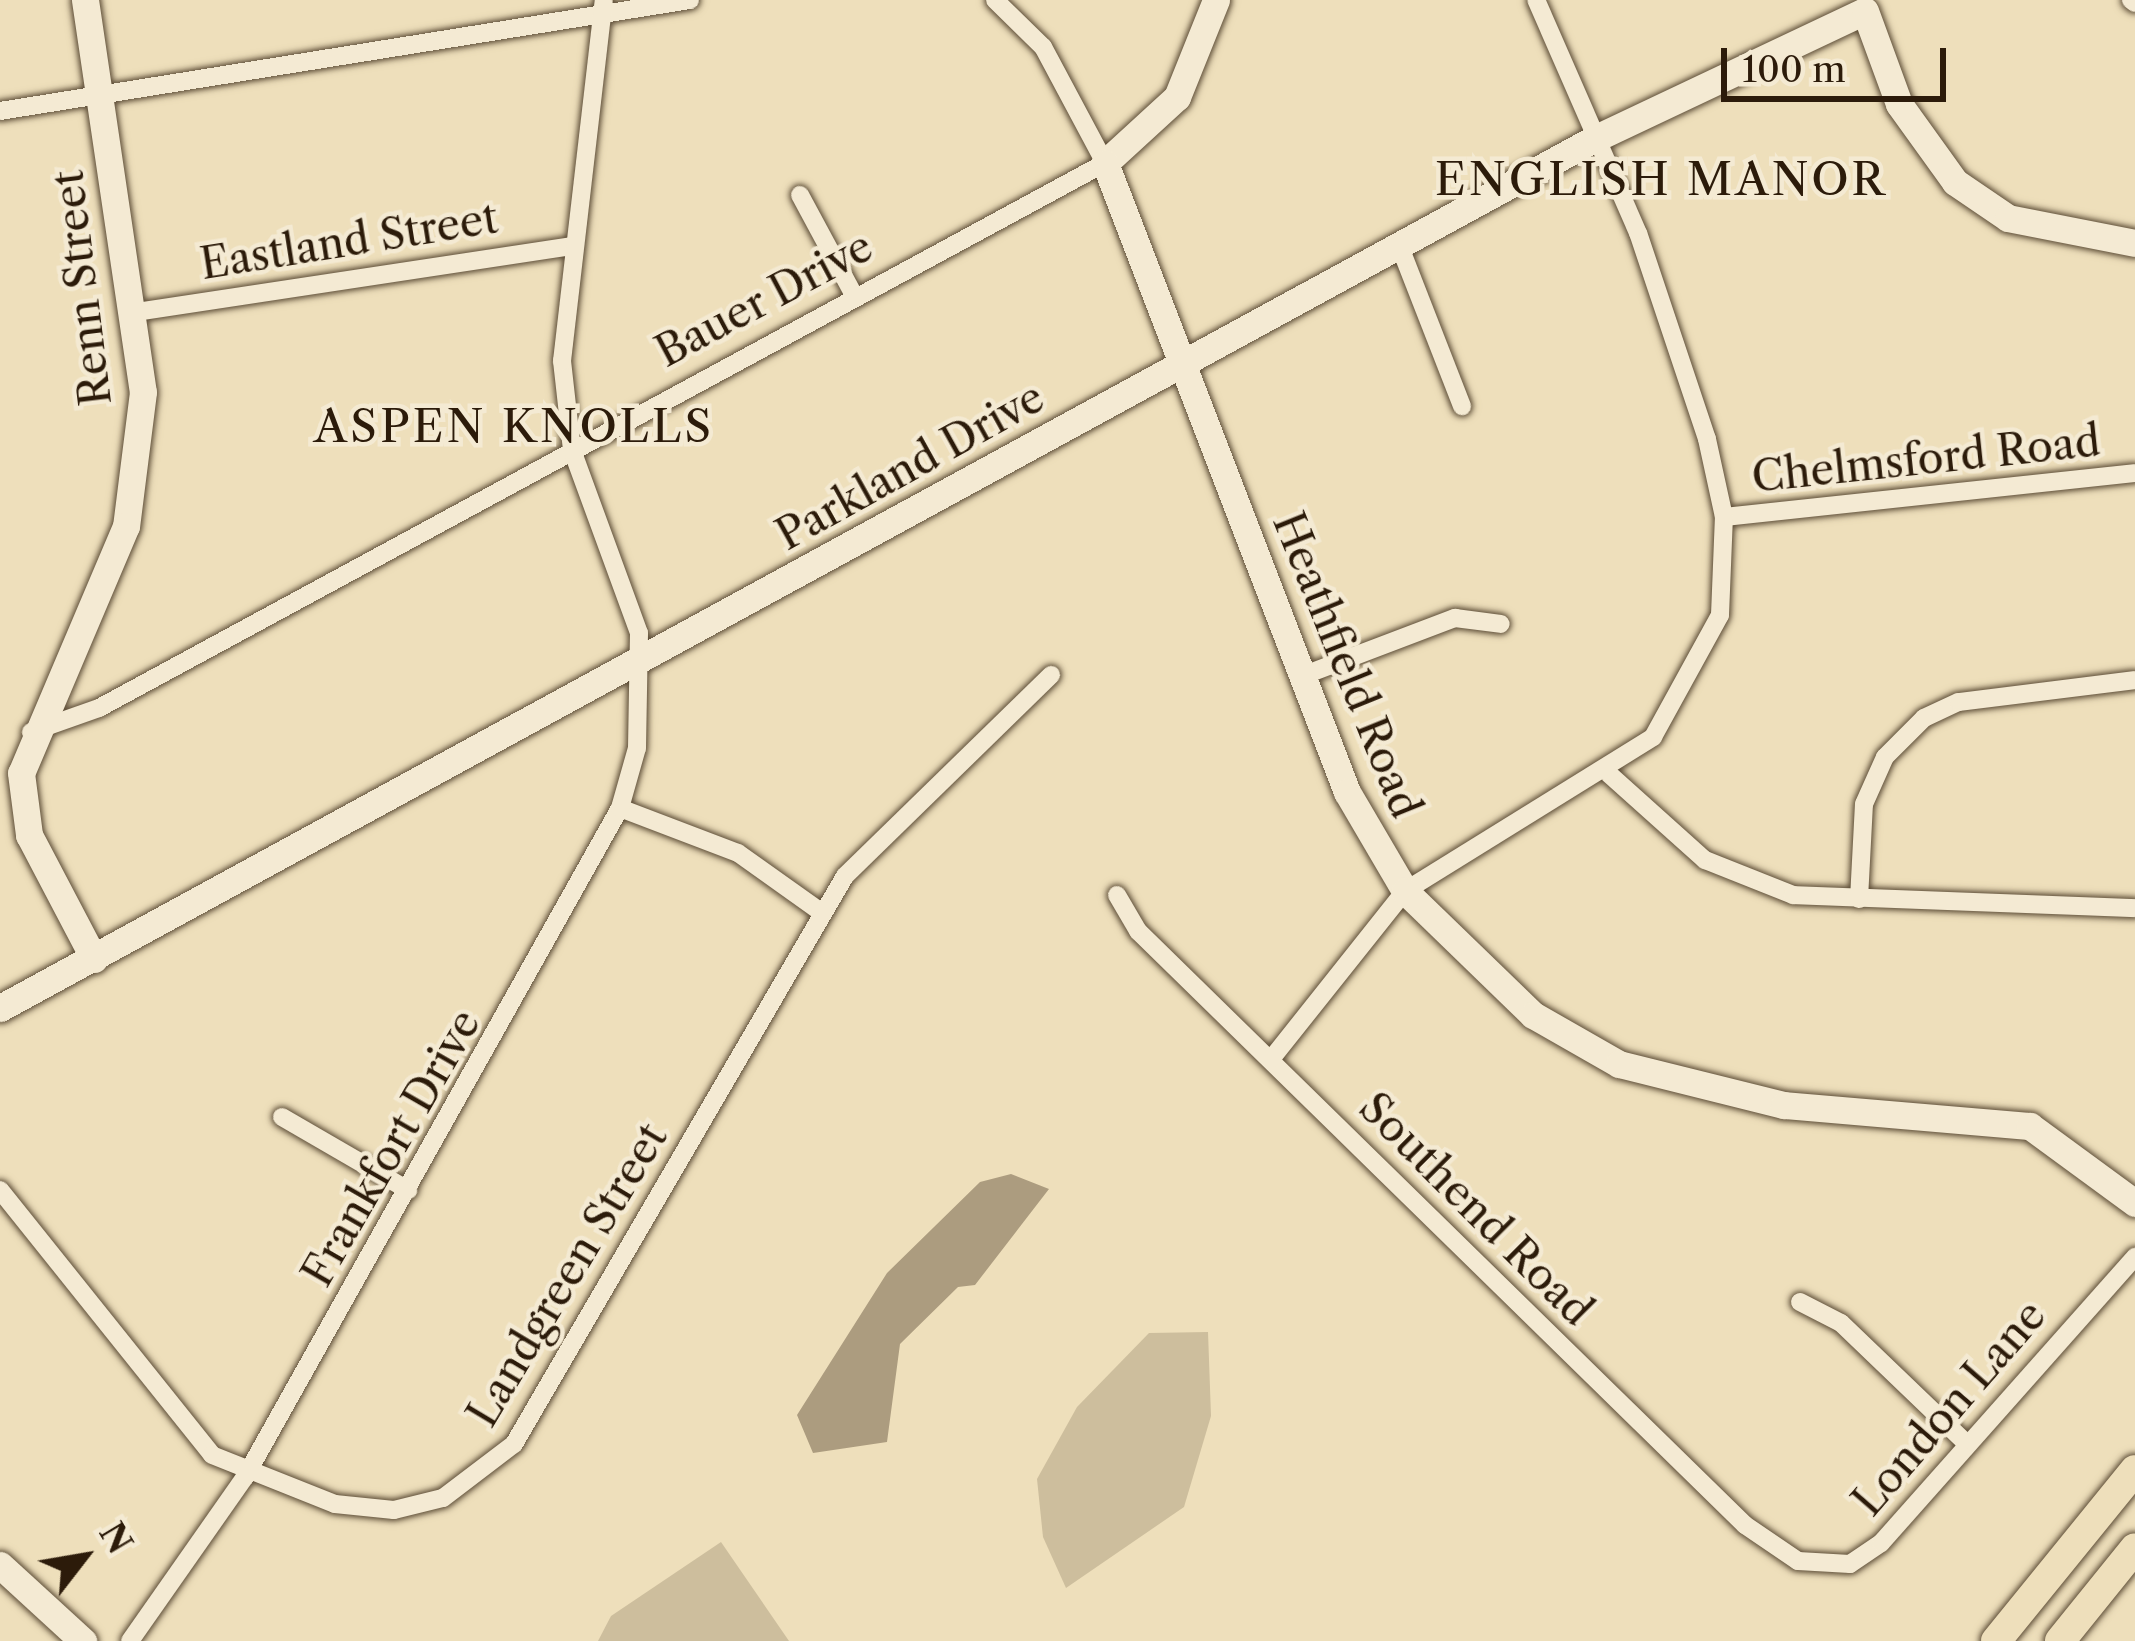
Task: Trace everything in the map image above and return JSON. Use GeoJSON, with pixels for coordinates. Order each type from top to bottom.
{"type":"FeatureCollection","features":[{"type":"Feature","properties":{"kind":"main road"},"geometry":{"type":"LineString","coordinates":[[1996,1641],[2135,1470]]}},
{"type":"Feature","properties":{"kind":"main road"},"geometry":{"type":"LineString","coordinates":[[2060,1641],[2135,1547]]}},
{"type":"Feature","properties":{"kind":"street","name":"Renn Street"},"geometry":{"type":"LineString","coordinates":[[85,0],[136,312],[143,392],[126,526],[30,732],[21,772],[28,836],[94,959]]}},
{"type":"Feature","properties":{"kind":"street"},"geometry":{"type":"LineString","coordinates":[[0,111],[605,7],[690,0]]}},
{"type":"Feature","properties":{"kind":"street"},"geometry":{"type":"LineString","coordinates":[[995,0],[1043,47],[1105,163]]}},
{"type":"Feature","properties":{"kind":"street","name":"Bauer Drive"},"geometry":{"type":"LineString","coordinates":[[30,732],[99,708],[1105,163],[1177,97],[1216,0]]}},
{"type":"Feature","properties":{"kind":"street"},"geometry":{"type":"LineString","coordinates":[[1272,1058],[1405,891],[1609,774],[1674,712],[1708,654],[1724,590],[1724,517],[1675,332],[1537,0]]}},
{"type":"Feature","properties":{"kind":"street"},"geometry":{"type":"LineString","coordinates":[[1863,6],[1899,104],[1955,182],[2008,218],[2135,243]]}},
{"type":"Feature","properties":{"kind":"street","name":"Parkland Drive"},"geometry":{"type":"LineString","coordinates":[[0,1008],[1596,138],[1863,6]]}},
{"type":"Feature","properties":{"kind":"street","name":"Frankfort Drive"},"geometry":{"type":"LineString","coordinates":[[130,1641],[245,1477],[620,808],[640,661],[627,594],[572,450],[562,361],[605,7]]}},
{"type":"Feature","properties":{"kind":"street","name":"Heathfield Road"},"geometry":{"type":"LineString","coordinates":[[1105,163],[1347,792],[1405,891],[1533,1015],[1619,1064],[1784,1106],[1990,1115],[2072,1147],[2135,1203]]}},
{"type":"Feature","properties":{"kind":"street"},"geometry":{"type":"LineString","coordinates":[[800,195],[855,297]]}},
{"type":"Feature","properties":{"kind":"street","name":"Eastland Street"},"geometry":{"type":"LineString","coordinates":[[136,312],[574,246]]}},
{"type":"Feature","properties":{"kind":"street"},"geometry":{"type":"LineString","coordinates":[[1400,247],[1462,406]]}},
{"type":"Feature","properties":{"kind":"street","name":"Chelmsford Road"},"geometry":{"type":"LineString","coordinates":[[1724,517],[2135,472]]}},
{"type":"Feature","properties":{"kind":"street"},"geometry":{"type":"LineString","coordinates":[[1302,676],[1455,618],[1501,624]]}},
{"type":"Feature","properties":{"kind":"street","name":"Landgreen Street"},"geometry":{"type":"LineString","coordinates":[[0,1190],[166,1408],[245,1477],[394,1510],[484,1475],[534,1412],[821,912],[895,818],[1051,675]]}},
{"type":"Feature","properties":{"kind":"street"},"geometry":{"type":"LineString","coordinates":[[1859,899],[1869,791],[1924,718],[1959,702],[2135,680]]}},
{"type":"Feature","properties":{"kind":"street"},"geometry":{"type":"LineString","coordinates":[[1609,774],[1744,883],[1859,899],[2135,908]]}},
{"type":"Feature","properties":{"kind":"street"},"geometry":{"type":"LineString","coordinates":[[620,808],[738,853],[821,912]]}},
{"type":"Feature","properties":{"kind":"street","name":"Southend Road"},"geometry":{"type":"LineString","coordinates":[[1117,895],[1138,932],[1745,1525],[1798,1561]]}},
{"type":"Feature","properties":{"kind":"street"},"geometry":{"type":"LineString","coordinates":[[282,1117],[408,1190]]}},
{"type":"Feature","properties":{"kind":"street","name":"London Lane"},"geometry":{"type":"LineString","coordinates":[[1798,1561],[1850,1564],[1881,1543],[1964,1441],[2135,1257]]}},
{"type":"Feature","properties":{"kind":"street"},"geometry":{"type":"LineString","coordinates":[[1800,1302],[1841,1323],[1964,1441]]}},
{"type":"Feature","properties":{"kind":"street"},"geometry":{"type":"LineString","coordinates":[[0,1565],[83,1641]]}},
{"type":"Feature","properties":{"kind":"shaded area"},"geometry":{"type":"Polygon","coordinates":[[[1011,1174],[1049,1189],[975,1285],[958,1287],[900,1344],[887,1442],[813,1453],[797,1415],[887,1273],[980,1182],[1011,1174]]]}},
{"type":"Feature","properties":{"kind":"shaded area"},"geometry":{"type":"Polygon","coordinates":[[[1208,1332],[1211,1416],[1184,1507],[1066,1588],[1043,1537],[1037,1479],[1077,1407],[1149,1333],[1208,1332]]]}},
{"type":"Feature","properties":{"kind":"shaded area"},"geometry":{"type":"Polygon","coordinates":[[[721,1542],[789,1641],[598,1641],[611,1616],[721,1542]]]}},
{"type":"Feature","properties":{"kind":"district","name":"ENGLISH MANOR"},"geometry":{"type":"Point","coordinates":[1661,180]}},
{"type":"Feature","properties":{"kind":"district","name":"ASPEN KNOLLS"},"geometry":{"type":"Point","coordinates":[514,427]}}]}
